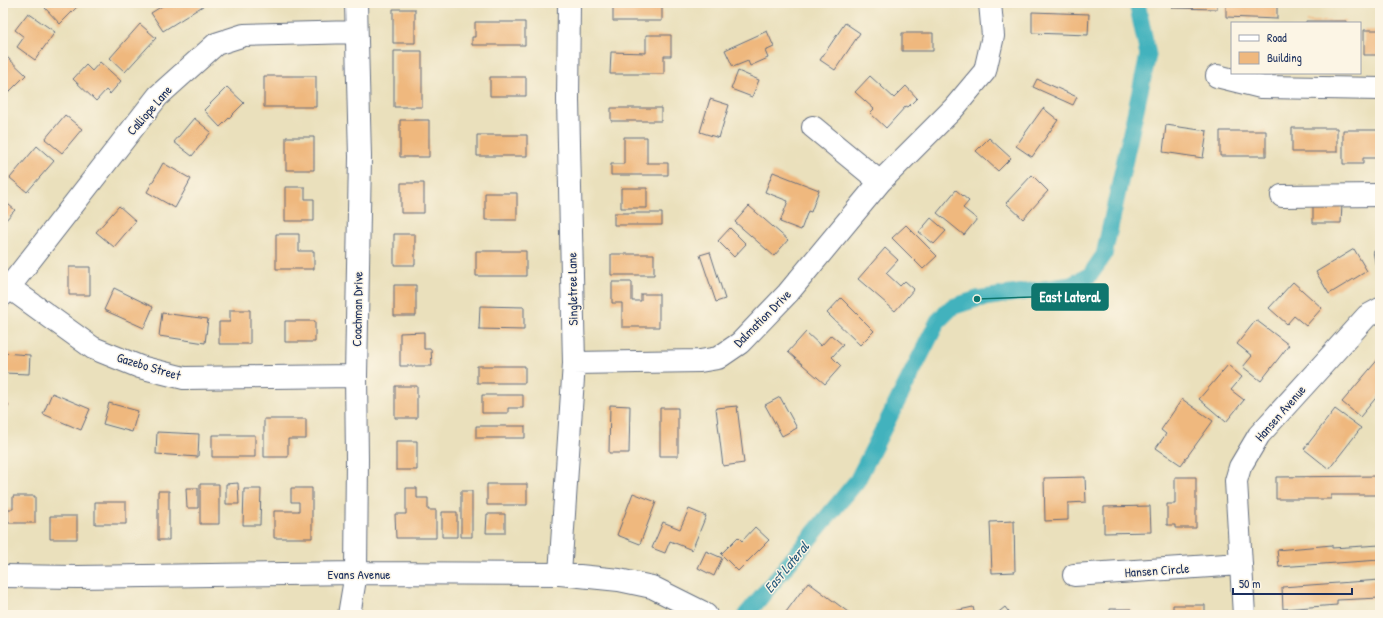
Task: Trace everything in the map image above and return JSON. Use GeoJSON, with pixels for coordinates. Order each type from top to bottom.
{"type":"FeatureCollection","features":[{"type":"Feature","properties":{"kind":"street","name":"Coachman Drive"},"geometry":{"type":"LineString","coordinates":[[349,615],[356,574],[356,376],[360,157],[356,3]]}},
{"type":"Feature","properties":{"kind":"street","name":"Singletree Lane"},"geometry":{"type":"LineString","coordinates":[[560,574],[574,364],[568,100],[569,3]]}},
{"type":"Feature","properties":{"kind":"street","name":"Dalmation Drive"},"geometry":{"type":"LineString","coordinates":[[574,364],[700,361],[718,358],[740,343],[788,293],[880,182],[954,108],[985,71],[994,36],[990,3]]}},
{"type":"Feature","properties":{"kind":"street","name":"Calliope Lane"},"geometry":{"type":"LineString","coordinates":[[6,291],[158,96],[216,44],[244,35],[356,32]]}},
{"type":"Feature","properties":{"kind":"street"},"geometry":{"type":"LineString","coordinates":[[1217,76],[1261,87],[1380,89]]}},
{"type":"Feature","properties":{"kind":"street"},"geometry":{"type":"LineString","coordinates":[[813,127],[880,182]]}},
{"type":"Feature","properties":{"kind":"street"},"geometry":{"type":"LineString","coordinates":[[1282,196],[1380,195]]}},
{"type":"Feature","properties":{"kind":"street","name":"Gazebo Street"},"geometry":{"type":"LineString","coordinates":[[6,291],[93,348],[140,367],[184,378],[356,376]]}},
{"type":"Feature","properties":{"kind":"street","name":"Hansen Avenue"},"geometry":{"type":"LineString","coordinates":[[1244,615],[1236,481],[1240,467],[1259,435],[1367,316],[1380,309]]}},
{"type":"Feature","properties":{"kind":"street","name":"Hansen Circle"},"geometry":{"type":"LineString","coordinates":[[1074,575],[1241,564]]}},
{"type":"Feature","properties":{"kind":"street","name":"Evans Avenue"},"geometry":{"type":"LineString","coordinates":[[3,576],[78,577],[356,574],[560,574],[619,580],[652,587],[706,615]]}},
{"type":"Feature","properties":{"kind":"building"},"geometry":{"type":"Polygon","coordinates":[[[50,3],[81,3],[60,24],[45,8],[50,3]]]}},
{"type":"Feature","properties":{"kind":"building"},"geometry":{"type":"Polygon","coordinates":[[[167,3],[206,4],[163,31],[151,13],[167,3]]]}},
{"type":"Feature","properties":{"kind":"building"},"geometry":{"type":"Polygon","coordinates":[[[507,3],[522,3],[522,5],[507,5],[507,3]]]}},
{"type":"Feature","properties":{"kind":"building"},"geometry":{"type":"Polygon","coordinates":[[[613,3],[662,3],[662,21],[613,21],[613,3]]]}},
{"type":"Feature","properties":{"kind":"building"},"geometry":{"type":"Polygon","coordinates":[[[1172,3],[1217,3],[1217,9],[1172,8],[1172,3]]]}},
{"type":"Feature","properties":{"kind":"building"},"geometry":{"type":"Polygon","coordinates":[[[1226,3],[1277,3],[1277,19],[1226,17],[1226,3]]]}},
{"type":"Feature","properties":{"kind":"building"},"geometry":{"type":"Polygon","coordinates":[[[393,9],[415,9],[415,43],[393,43],[393,9]]]}},
{"type":"Feature","properties":{"kind":"building"},"geometry":{"type":"Polygon","coordinates":[[[1032,12],[1089,14],[1088,35],[1032,33],[1032,12]]]}},
{"type":"Feature","properties":{"kind":"building"},"geometry":{"type":"Polygon","coordinates":[[[28,13],[55,32],[35,60],[17,47],[24,37],[15,30],[28,13]]]}},
{"type":"Feature","properties":{"kind":"building"},"geometry":{"type":"Polygon","coordinates":[[[1306,21],[1346,21],[1346,22],[1306,21]]]}},
{"type":"Feature","properties":{"kind":"building"},"geometry":{"type":"Polygon","coordinates":[[[475,22],[525,22],[525,45],[472,45],[472,37],[475,37],[475,22]]]}},
{"type":"Feature","properties":{"kind":"building"},"geometry":{"type":"Polygon","coordinates":[[[845,23],[860,33],[835,70],[820,60],[845,23]]]}},
{"type":"Feature","properties":{"kind":"building"},"geometry":{"type":"Polygon","coordinates":[[[140,24],[156,38],[125,72],[110,58],[140,24]]]}},
{"type":"Feature","properties":{"kind":"building"},"geometry":{"type":"Polygon","coordinates":[[[1364,30],[1380,30],[1380,55],[1364,55],[1364,30]]]}},
{"type":"Feature","properties":{"kind":"building"},"geometry":{"type":"Polygon","coordinates":[[[767,31],[774,47],[765,51],[768,58],[750,66],[748,61],[733,67],[725,50],[767,31]]]}},
{"type":"Feature","properties":{"kind":"building"},"geometry":{"type":"Polygon","coordinates":[[[902,33],[933,33],[933,51],[902,51],[902,33]]]}},
{"type":"Feature","properties":{"kind":"building"},"geometry":{"type":"Polygon","coordinates":[[[646,35],[671,35],[671,56],[664,56],[664,74],[610,74],[611,52],[646,53],[646,35]]]}},
{"type":"Feature","properties":{"kind":"building"},"geometry":{"type":"Polygon","coordinates":[[[394,51],[422,51],[422,107],[394,107],[394,51]]]}},
{"type":"Feature","properties":{"kind":"building"},"geometry":{"type":"Polygon","coordinates":[[[7,57],[26,75],[3,98],[3,62],[7,57]]]}},
{"type":"Feature","properties":{"kind":"building"},"geometry":{"type":"Polygon","coordinates":[[[100,62],[121,81],[110,94],[106,90],[96,101],[73,79],[86,65],[92,71],[100,62]]]}},
{"type":"Feature","properties":{"kind":"building"},"geometry":{"type":"Polygon","coordinates":[[[738,71],[759,80],[752,97],[731,89],[738,71]]]}},
{"type":"Feature","properties":{"kind":"building"},"geometry":{"type":"Polygon","coordinates":[[[264,76],[316,76],[316,107],[264,107],[264,76]]]}},
{"type":"Feature","properties":{"kind":"building"},"geometry":{"type":"Polygon","coordinates":[[[870,76],[894,98],[906,86],[917,98],[908,107],[906,106],[886,128],[870,113],[874,109],[855,92],[870,76]]]}},
{"type":"Feature","properties":{"kind":"building"},"geometry":{"type":"Polygon","coordinates":[[[490,77],[526,77],[526,96],[490,96],[490,77]]]}},
{"type":"Feature","properties":{"kind":"building"},"geometry":{"type":"Polygon","coordinates":[[[1037,79],[1077,97],[1073,105],[1033,87],[1037,79]]]}},
{"type":"Feature","properties":{"kind":"building"},"geometry":{"type":"Polygon","coordinates":[[[227,87],[244,103],[220,127],[204,110],[227,87]]]}},
{"type":"Feature","properties":{"kind":"building"},"geometry":{"type":"Polygon","coordinates":[[[710,99],[729,105],[719,138],[700,132],[710,99]]]}},
{"type":"Feature","properties":{"kind":"building"},"geometry":{"type":"Polygon","coordinates":[[[611,108],[661,108],[661,121],[611,121],[611,108]]]}},
{"type":"Feature","properties":{"kind":"building"},"geometry":{"type":"Polygon","coordinates":[[[1043,108],[1058,120],[1032,157],[1016,146],[1043,108]]]}},
{"type":"Feature","properties":{"kind":"building"},"geometry":{"type":"Polygon","coordinates":[[[65,115],[82,129],[62,153],[45,139],[65,115]]]}},
{"type":"Feature","properties":{"kind":"building"},"geometry":{"type":"Polygon","coordinates":[[[194,118],[211,132],[192,156],[174,142],[194,118]]]}},
{"type":"Feature","properties":{"kind":"building"},"geometry":{"type":"Polygon","coordinates":[[[400,120],[429,120],[429,157],[400,157],[400,120]]]}},
{"type":"Feature","properties":{"kind":"building"},"geometry":{"type":"Polygon","coordinates":[[[1166,125],[1207,131],[1203,158],[1163,152],[1166,125]]]}},
{"type":"Feature","properties":{"kind":"building"},"geometry":{"type":"Polygon","coordinates":[[[1292,128],[1337,128],[1337,152],[1292,152],[1292,128]]]}},
{"type":"Feature","properties":{"kind":"building"},"geometry":{"type":"Polygon","coordinates":[[[1343,130],[1378,130],[1378,158],[1363,158],[1363,164],[1343,164],[1343,130]]]}},
{"type":"Feature","properties":{"kind":"building"},"geometry":{"type":"Polygon","coordinates":[[[1220,131],[1266,131],[1266,156],[1220,156],[1220,131]]]}},
{"type":"Feature","properties":{"kind":"building"},"geometry":{"type":"Polygon","coordinates":[[[477,135],[527,135],[527,156],[477,156],[477,135]]]}},
{"type":"Feature","properties":{"kind":"building"},"geometry":{"type":"Polygon","coordinates":[[[286,137],[314,137],[314,170],[286,170],[286,137]]]}},
{"type":"Feature","properties":{"kind":"building"},"geometry":{"type":"Polygon","coordinates":[[[624,137],[647,137],[647,163],[668,163],[668,175],[611,175],[611,164],[624,164],[624,137]]]}},
{"type":"Feature","properties":{"kind":"building"},"geometry":{"type":"Polygon","coordinates":[[[989,138],[1011,158],[998,171],[976,151],[989,138]]]}},
{"type":"Feature","properties":{"kind":"building"},"geometry":{"type":"Polygon","coordinates":[[[37,146],[54,161],[27,192],[10,178],[37,146]]]}},
{"type":"Feature","properties":{"kind":"building"},"geometry":{"type":"Polygon","coordinates":[[[163,163],[191,179],[175,208],[147,192],[163,163]]]}},
{"type":"Feature","properties":{"kind":"building"},"geometry":{"type":"Polygon","coordinates":[[[773,172],[819,190],[811,212],[808,211],[801,230],[780,222],[788,201],[765,192],[773,172]]]}},
{"type":"Feature","properties":{"kind":"building"},"geometry":{"type":"Polygon","coordinates":[[[1032,175],[1048,191],[1023,219],[1006,203],[1032,175]]]}},
{"type":"Feature","properties":{"kind":"building"},"geometry":{"type":"Polygon","coordinates":[[[401,183],[424,183],[424,213],[401,213],[401,183]]]}},
{"type":"Feature","properties":{"kind":"building"},"geometry":{"type":"Polygon","coordinates":[[[285,187],[305,187],[305,199],[314,199],[314,221],[285,221],[285,187]]]}},
{"type":"Feature","properties":{"kind":"building"},"geometry":{"type":"Polygon","coordinates":[[[621,188],[647,188],[647,208],[621,208],[621,188]]]}},
{"type":"Feature","properties":{"kind":"building"},"geometry":{"type":"Polygon","coordinates":[[[956,190],[969,201],[963,208],[977,219],[964,235],[937,213],[956,190]]]}},
{"type":"Feature","properties":{"kind":"building"},"geometry":{"type":"Polygon","coordinates":[[[485,193],[517,193],[517,220],[485,220],[485,193]]]}},
{"type":"Feature","properties":{"kind":"building"},"geometry":{"type":"Polygon","coordinates":[[[3,200],[15,210],[3,223],[3,200]]]}},
{"type":"Feature","properties":{"kind":"building"},"geometry":{"type":"Polygon","coordinates":[[[1313,204],[1342,204],[1341,223],[1313,223],[1313,204]]]}},
{"type":"Feature","properties":{"kind":"building"},"geometry":{"type":"Polygon","coordinates":[[[119,206],[136,221],[114,247],[96,232],[119,206]]]}},
{"type":"Feature","properties":{"kind":"building"},"geometry":{"type":"Polygon","coordinates":[[[749,206],[788,240],[774,256],[735,222],[749,206]]]}},
{"type":"Feature","properties":{"kind":"building"},"geometry":{"type":"Polygon","coordinates":[[[614,213],[662,213],[662,225],[614,225],[614,213]]]}},
{"type":"Feature","properties":{"kind":"building"},"geometry":{"type":"Polygon","coordinates":[[[931,218],[946,231],[934,244],[919,232],[931,218]]]}},
{"type":"Feature","properties":{"kind":"building"},"geometry":{"type":"Polygon","coordinates":[[[906,225],[937,256],[923,269],[892,238],[906,225]]]}},
{"type":"Feature","properties":{"kind":"building"},"geometry":{"type":"Polygon","coordinates":[[[730,228],[746,244],[734,257],[718,241],[730,228]]]}},
{"type":"Feature","properties":{"kind":"building"},"geometry":{"type":"Polygon","coordinates":[[[276,234],[299,234],[299,251],[314,251],[314,269],[276,269],[276,234]]]}},
{"type":"Feature","properties":{"kind":"building"},"geometry":{"type":"Polygon","coordinates":[[[394,234],[415,234],[415,265],[394,265],[394,234]]]}},
{"type":"Feature","properties":{"kind":"building"},"geometry":{"type":"Polygon","coordinates":[[[885,248],[898,260],[886,273],[900,286],[905,281],[914,289],[895,311],[858,279],[885,248]]]}},
{"type":"Feature","properties":{"kind":"building"},"geometry":{"type":"Polygon","coordinates":[[[1354,249],[1367,271],[1329,294],[1316,272],[1354,249]]]}},
{"type":"Feature","properties":{"kind":"building"},"geometry":{"type":"Polygon","coordinates":[[[1380,250],[1380,273],[1377,273],[1373,251],[1380,250]]]}},
{"type":"Feature","properties":{"kind":"building"},"geometry":{"type":"Polygon","coordinates":[[[476,251],[526,251],[526,276],[476,276],[476,251]]]}},
{"type":"Feature","properties":{"kind":"building"},"geometry":{"type":"Polygon","coordinates":[[[710,252],[725,299],[716,302],[700,255],[710,252]]]}},
{"type":"Feature","properties":{"kind":"building"},"geometry":{"type":"Polygon","coordinates":[[[611,254],[654,254],[654,275],[611,275],[611,254]]]}},
{"type":"Feature","properties":{"kind":"building"},"geometry":{"type":"Polygon","coordinates":[[[69,267],[90,267],[90,295],[69,295],[69,267]]]}},
{"type":"Feature","properties":{"kind":"building"},"geometry":{"type":"Polygon","coordinates":[[[612,282],[632,282],[632,301],[641,301],[641,294],[659,294],[659,327],[622,327],[622,303],[612,303],[612,282]]]}},
{"type":"Feature","properties":{"kind":"building"},"geometry":{"type":"Polygon","coordinates":[[[1293,282],[1322,308],[1306,326],[1294,316],[1287,324],[1269,308],[1293,282]]]}},
{"type":"Feature","properties":{"kind":"building"},"geometry":{"type":"Polygon","coordinates":[[[394,285],[416,285],[416,316],[394,316],[394,285]]]}},
{"type":"Feature","properties":{"kind":"building"},"geometry":{"type":"Polygon","coordinates":[[[114,288],[153,307],[144,328],[104,310],[114,288]]]}},
{"type":"Feature","properties":{"kind":"building"},"geometry":{"type":"Polygon","coordinates":[[[841,298],[874,331],[860,345],[827,313],[841,298]]]}},
{"type":"Feature","properties":{"kind":"building"},"geometry":{"type":"Polygon","coordinates":[[[480,306],[524,307],[524,330],[479,329],[480,306]]]}},
{"type":"Feature","properties":{"kind":"building"},"geometry":{"type":"Polygon","coordinates":[[[230,310],[250,310],[250,344],[219,344],[219,322],[230,322],[230,310]]]}},
{"type":"Feature","properties":{"kind":"building"},"geometry":{"type":"Polygon","coordinates":[[[162,313],[208,319],[205,343],[159,336],[162,313]]]}},
{"type":"Feature","properties":{"kind":"building"},"geometry":{"type":"Polygon","coordinates":[[[1256,320],[1289,345],[1261,381],[1243,367],[1252,356],[1237,344],[1256,320]]]}},
{"type":"Feature","properties":{"kind":"building"},"geometry":{"type":"Polygon","coordinates":[[[285,321],[315,321],[315,342],[285,342],[285,321]]]}},
{"type":"Feature","properties":{"kind":"building"},"geometry":{"type":"Polygon","coordinates":[[[424,332],[424,349],[431,349],[432,366],[400,366],[400,333],[424,332]]]}},
{"type":"Feature","properties":{"kind":"building"},"geometry":{"type":"Polygon","coordinates":[[[806,332],[821,346],[831,335],[843,345],[832,357],[841,366],[825,384],[788,352],[806,332]]]}},
{"type":"Feature","properties":{"kind":"building"},"geometry":{"type":"Polygon","coordinates":[[[3,353],[30,355],[29,374],[3,373],[3,353]]]}},
{"type":"Feature","properties":{"kind":"building"},"geometry":{"type":"Polygon","coordinates":[[[1380,357],[1380,393],[1360,417],[1342,402],[1380,357]]]}},
{"type":"Feature","properties":{"kind":"building"},"geometry":{"type":"Polygon","coordinates":[[[1228,365],[1242,377],[1231,390],[1244,400],[1226,422],[1199,399],[1228,365]]]}},
{"type":"Feature","properties":{"kind":"building"},"geometry":{"type":"Polygon","coordinates":[[[477,366],[525,366],[525,383],[477,383],[477,366]]]}},
{"type":"Feature","properties":{"kind":"building"},"geometry":{"type":"Polygon","coordinates":[[[395,386],[417,386],[417,418],[395,418],[395,386]]]}},
{"type":"Feature","properties":{"kind":"building"},"geometry":{"type":"Polygon","coordinates":[[[52,393],[90,409],[81,430],[43,414],[52,393]]]}},
{"type":"Feature","properties":{"kind":"building"},"geometry":{"type":"Polygon","coordinates":[[[482,395],[523,395],[523,408],[508,408],[508,413],[482,413],[482,395]]]}},
{"type":"Feature","properties":{"kind":"building"},"geometry":{"type":"Polygon","coordinates":[[[780,397],[797,428],[782,436],[765,405],[780,397]]]}},
{"type":"Feature","properties":{"kind":"building"},"geometry":{"type":"Polygon","coordinates":[[[3,399],[9,405],[3,412],[3,399]]]}},
{"type":"Feature","properties":{"kind":"building"},"geometry":{"type":"Polygon","coordinates":[[[1182,399],[1213,421],[1181,465],[1156,448],[1166,434],[1161,430],[1182,399]]]}},
{"type":"Feature","properties":{"kind":"building"},"geometry":{"type":"Polygon","coordinates":[[[109,403],[138,411],[132,432],[103,424],[109,403]]]}},
{"type":"Feature","properties":{"kind":"building"},"geometry":{"type":"Polygon","coordinates":[[[610,405],[630,406],[629,453],[609,453],[610,405]]]}},
{"type":"Feature","properties":{"kind":"building"},"geometry":{"type":"Polygon","coordinates":[[[737,406],[744,463],[723,466],[716,408],[737,406]]]}},
{"type":"Feature","properties":{"kind":"building"},"geometry":{"type":"Polygon","coordinates":[[[660,408],[678,408],[678,456],[660,456],[660,408]]]}},
{"type":"Feature","properties":{"kind":"building"},"geometry":{"type":"Polygon","coordinates":[[[1335,409],[1361,428],[1329,469],[1304,449],[1335,409]]]}},
{"type":"Feature","properties":{"kind":"building"},"geometry":{"type":"Polygon","coordinates":[[[264,419],[306,419],[306,439],[288,439],[288,457],[264,457],[264,419]]]}},
{"type":"Feature","properties":{"kind":"building"},"geometry":{"type":"Polygon","coordinates":[[[476,426],[525,426],[525,438],[476,438],[476,426]]]}},
{"type":"Feature","properties":{"kind":"building"},"geometry":{"type":"Polygon","coordinates":[[[157,432],[199,434],[198,457],[156,454],[157,432]]]}},
{"type":"Feature","properties":{"kind":"building"},"geometry":{"type":"Polygon","coordinates":[[[212,435],[255,435],[255,457],[212,457],[212,435]]]}},
{"type":"Feature","properties":{"kind":"building"},"geometry":{"type":"Polygon","coordinates":[[[396,441],[417,441],[417,470],[396,470],[396,441]]]}},
{"type":"Feature","properties":{"kind":"building"},"geometry":{"type":"Polygon","coordinates":[[[1380,476],[1380,495],[1331,495],[1331,499],[1276,499],[1276,477],[1380,476]]]}},
{"type":"Feature","properties":{"kind":"building"},"geometry":{"type":"Polygon","coordinates":[[[1085,477],[1086,502],[1068,503],[1068,520],[1045,521],[1044,478],[1085,477]]]}},
{"type":"Feature","properties":{"kind":"building"},"geometry":{"type":"Polygon","coordinates":[[[1175,477],[1196,477],[1196,528],[1175,528],[1175,525],[1167,525],[1167,504],[1175,504],[1175,477]]]}},
{"type":"Feature","properties":{"kind":"building"},"geometry":{"type":"Polygon","coordinates":[[[238,483],[239,504],[226,504],[226,484],[238,483]]]}},
{"type":"Feature","properties":{"kind":"building"},"geometry":{"type":"Polygon","coordinates":[[[200,484],[219,484],[219,524],[200,524],[200,484]]]}},
{"type":"Feature","properties":{"kind":"building"},"geometry":{"type":"Polygon","coordinates":[[[487,484],[527,484],[527,505],[487,505],[487,484]]]}},
{"type":"Feature","properties":{"kind":"building"},"geometry":{"type":"Polygon","coordinates":[[[186,488],[198,488],[198,508],[187,508],[186,488]]]}},
{"type":"Feature","properties":{"kind":"building"},"geometry":{"type":"Polygon","coordinates":[[[291,488],[312,488],[312,538],[274,538],[274,511],[299,511],[299,502],[291,502],[291,488]]]}},
{"type":"Feature","properties":{"kind":"building"},"geometry":{"type":"Polygon","coordinates":[[[406,488],[417,488],[417,498],[428,498],[428,510],[436,510],[436,538],[396,538],[395,514],[406,514],[406,488]]]}},
{"type":"Feature","properties":{"kind":"building"},"geometry":{"type":"Polygon","coordinates":[[[244,489],[261,489],[260,525],[243,525],[244,489]]]}},
{"type":"Feature","properties":{"kind":"building"},"geometry":{"type":"Polygon","coordinates":[[[158,491],[169,491],[169,540],[158,540],[158,491]]]}},
{"type":"Feature","properties":{"kind":"building"},"geometry":{"type":"Polygon","coordinates":[[[461,491],[472,491],[472,537],[461,537],[461,491]]]}},
{"type":"Feature","properties":{"kind":"building"},"geometry":{"type":"Polygon","coordinates":[[[633,493],[656,502],[640,544],[617,535],[633,493]]]}},
{"type":"Feature","properties":{"kind":"building"},"geometry":{"type":"Polygon","coordinates":[[[13,496],[35,496],[35,523],[8,523],[8,509],[13,509],[13,496]]]}},
{"type":"Feature","properties":{"kind":"building"},"geometry":{"type":"Polygon","coordinates":[[[95,502],[126,502],[126,524],[95,524],[95,502]]]}},
{"type":"Feature","properties":{"kind":"building"},"geometry":{"type":"Polygon","coordinates":[[[1150,506],[1151,532],[1104,533],[1104,507],[1150,506]]]}},
{"type":"Feature","properties":{"kind":"building"},"geometry":{"type":"Polygon","coordinates":[[[689,509],[706,516],[692,550],[670,541],[665,553],[652,548],[663,522],[680,529],[689,509]]]}},
{"type":"Feature","properties":{"kind":"building"},"geometry":{"type":"Polygon","coordinates":[[[442,512],[457,512],[457,537],[442,537],[442,512]]]}},
{"type":"Feature","properties":{"kind":"building"},"geometry":{"type":"Polygon","coordinates":[[[487,514],[505,514],[505,533],[486,533],[487,514]]]}},
{"type":"Feature","properties":{"kind":"building"},"geometry":{"type":"Polygon","coordinates":[[[50,516],[77,516],[77,539],[50,539],[50,516]]]}},
{"type":"Feature","properties":{"kind":"building"},"geometry":{"type":"Polygon","coordinates":[[[1014,521],[1015,572],[992,573],[990,522],[1014,521]]]}},
{"type":"Feature","properties":{"kind":"building"},"geometry":{"type":"Polygon","coordinates":[[[755,527],[769,540],[738,571],[721,554],[738,537],[742,541],[755,527]]]}},
{"type":"Feature","properties":{"kind":"building"},"geometry":{"type":"Polygon","coordinates":[[[1332,545],[1332,548],[1380,545],[1380,560],[1279,567],[1277,550],[1332,545]]]}},
{"type":"Feature","properties":{"kind":"building"},"geometry":{"type":"Polygon","coordinates":[[[706,551],[722,558],[714,576],[698,568],[706,551]]]}},
{"type":"Feature","properties":{"kind":"building"},"geometry":{"type":"Polygon","coordinates":[[[1380,580],[1380,598],[1337,600],[1337,605],[1283,609],[1282,587],[1380,580]]]}},
{"type":"Feature","properties":{"kind":"building"},"geometry":{"type":"Polygon","coordinates":[[[808,582],[852,615],[791,615],[786,612],[808,582]]]}},
{"type":"Feature","properties":{"kind":"building"},"geometry":{"type":"Polygon","coordinates":[[[1173,605],[1205,605],[1205,615],[1173,615],[1173,605]]]}},
{"type":"Feature","properties":{"kind":"building"},"geometry":{"type":"Polygon","coordinates":[[[973,607],[975,615],[941,615],[941,614],[973,607]]]}},
{"type":"Feature","properties":{"kind":"building"},"geometry":{"type":"Polygon","coordinates":[[[1005,607],[1011,615],[995,615],[1005,607]]]}},
{"type":"Feature","properties":{"kind":"building"},"geometry":{"type":"Polygon","coordinates":[[[1110,609],[1131,609],[1131,615],[1110,615],[1110,609]]]}},
{"type":"Feature","properties":{"kind":"waterway","name":"East Lateral"},"geometry":{"type":"LineString","coordinates":[[746,615],[857,481],[938,321],[952,307],[977,299],[1071,285],[1090,275],[1104,255],[1148,55],[1137,3]]}},
{"type":"Feature","properties":{"kind":"place","name":"East Lateral"},"geometry":{"type":"Point","coordinates":[977,299]}}]}
